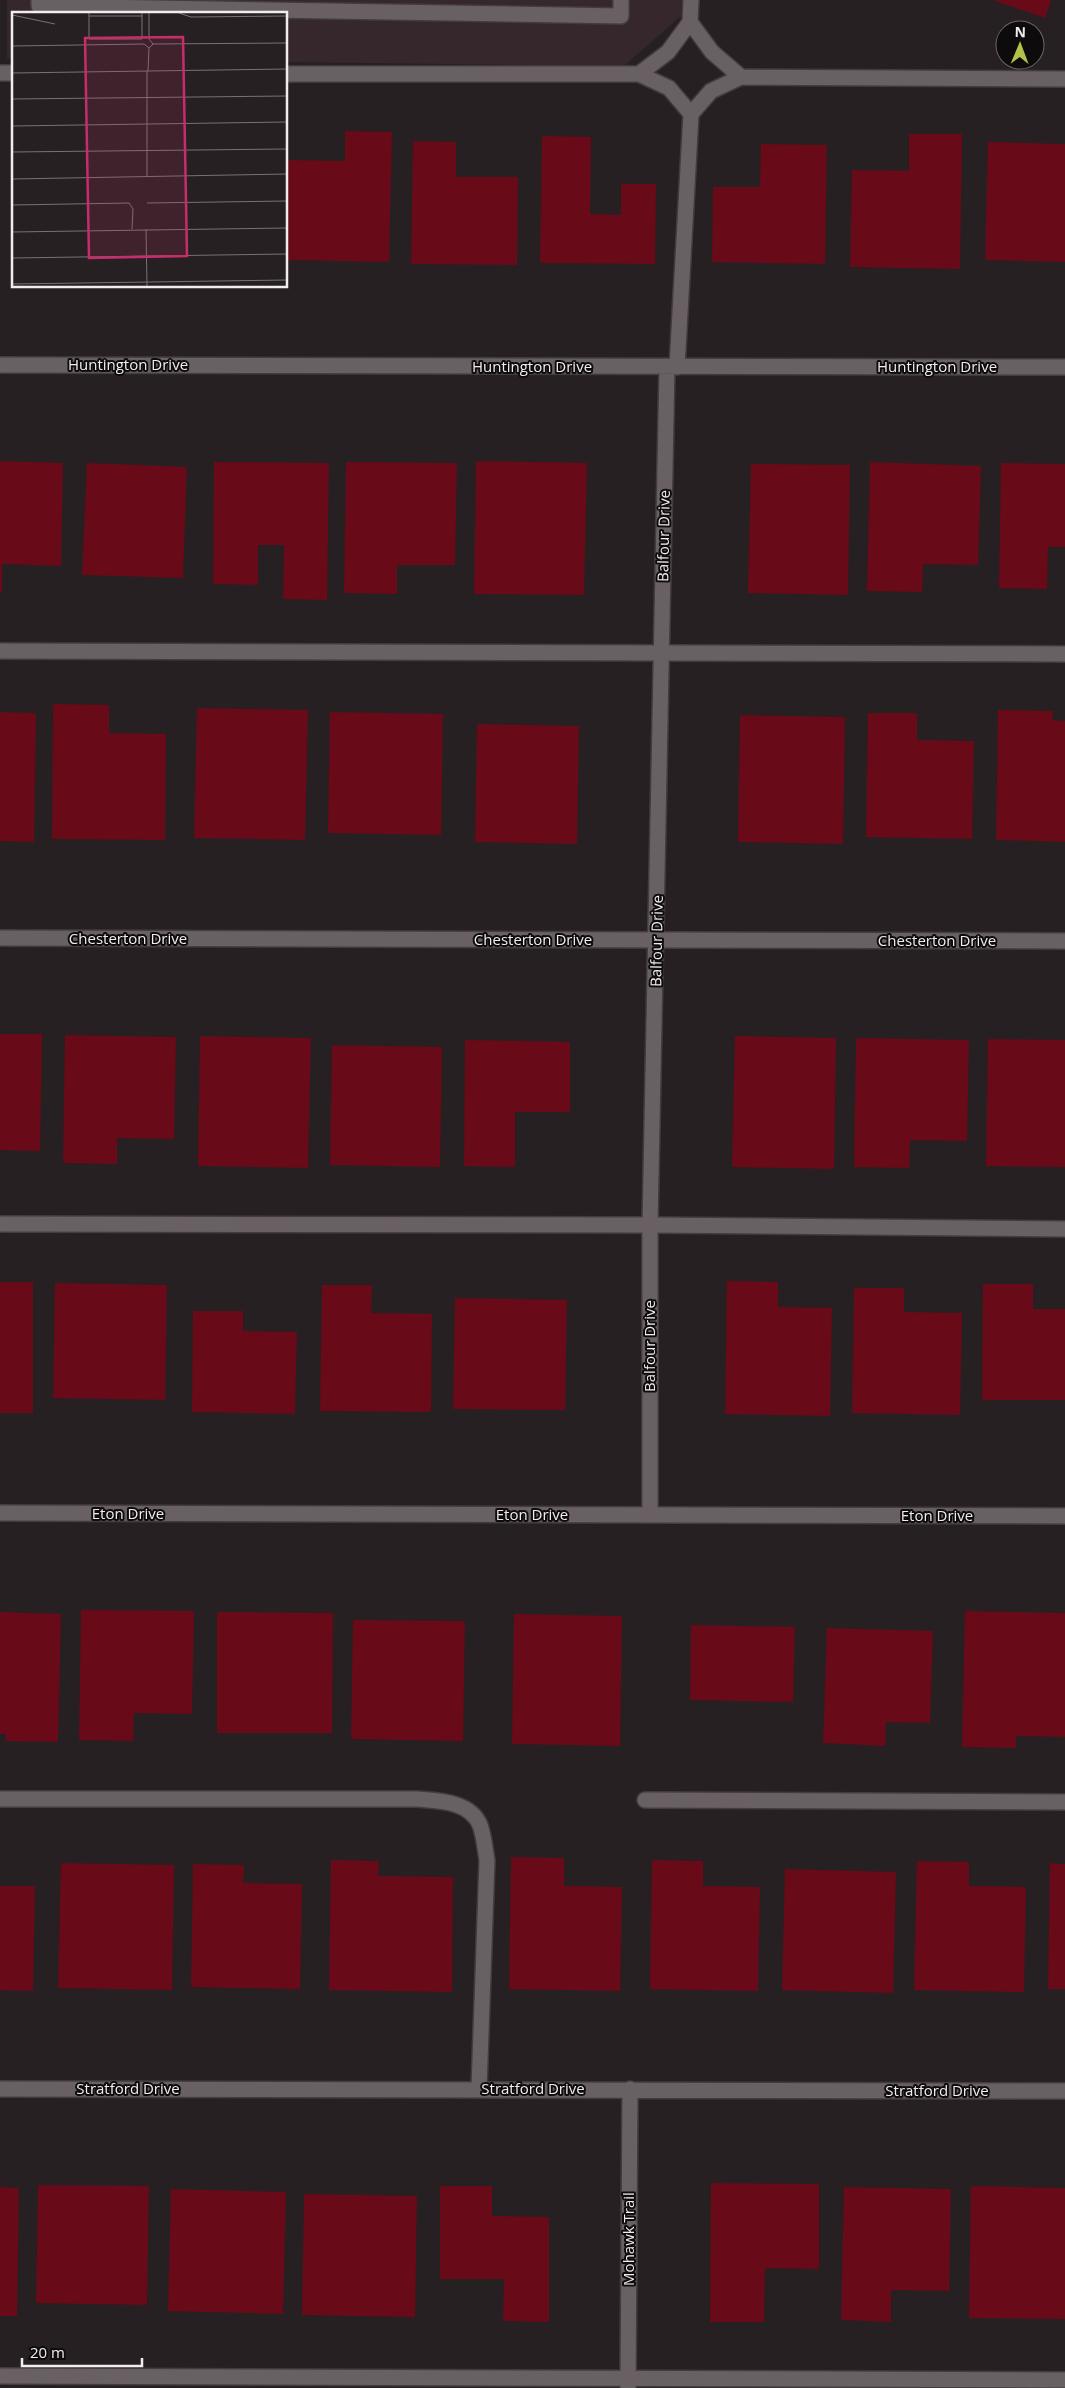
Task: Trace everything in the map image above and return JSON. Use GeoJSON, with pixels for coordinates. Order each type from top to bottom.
{"type":"FeatureCollection","features":[{"type":"Feature","properties":{"kind":"street"},"geometry":{"type":"LineString","coordinates":[[39,0],[39,6],[621,16],[621,0]]}},
{"type":"Feature","properties":{"kind":"street"},"geometry":{"type":"LineString","coordinates":[[639,74],[668,52],[690,22],[691,0]]}},
{"type":"Feature","properties":{"kind":"street"},"geometry":{"type":"LineString","coordinates":[[690,22],[712,52],[741,78]]}},
{"type":"Feature","properties":{"kind":"street"},"geometry":{"type":"LineString","coordinates":[[288,74],[639,74],[669,88],[691,114],[711,91],[741,78],[1065,79]]}},
{"type":"Feature","properties":{"kind":"street","name":"Balfour Drive"},"geometry":{"type":"LineString","coordinates":[[650,1515],[650,1225],[662,653],[672,367],[691,114]]}},
{"type":"Feature","properties":{"kind":"street","name":"Huntington Drive"},"geometry":{"type":"LineString","coordinates":[[0,365],[1065,367]]}},
{"type":"Feature","properties":{"kind":"street"},"geometry":{"type":"LineString","coordinates":[[0,651],[1065,654]]}},
{"type":"Feature","properties":{"kind":"street","name":"Chesterton Drive"},"geometry":{"type":"LineString","coordinates":[[0,938],[1065,941]]}},
{"type":"Feature","properties":{"kind":"street"},"geometry":{"type":"LineString","coordinates":[[0,1224],[650,1225],[1065,1229]]}},
{"type":"Feature","properties":{"kind":"street","name":"Eton Drive"},"geometry":{"type":"LineString","coordinates":[[0,1513],[1065,1516]]}},
{"type":"Feature","properties":{"kind":"street"},"geometry":{"type":"LineString","coordinates":[[0,1799],[417,1799],[452,1802],[471,1812],[480,1824],[487,1860],[479,2089]]}},
{"type":"Feature","properties":{"kind":"street"},"geometry":{"type":"LineString","coordinates":[[644,1800],[1065,1802]]}},
{"type":"Feature","properties":{"kind":"street","name":"Stratford Drive"},"geometry":{"type":"LineString","coordinates":[[0,2089],[1065,2091]]}},
{"type":"Feature","properties":{"kind":"street","name":"Mohawk Trail"},"geometry":{"type":"LineString","coordinates":[[628,2382],[630,2089]]}},
{"type":"Feature","properties":{"kind":"street"},"geometry":{"type":"LineString","coordinates":[[0,2376],[628,2382],[1065,2380]]}},
{"type":"Feature","properties":{"kind":"shaded area"},"geometry":{"type":"Polygon","coordinates":[[[7,0],[682,0],[681,16],[624,66],[288,62],[288,12],[12,12],[12,58],[7,58],[7,0]]]}},
{"type":"Feature","properties":{"kind":"building"},"geometry":{"type":"Polygon","coordinates":[[[993,0],[1051,0],[1045,18],[993,0]]]}},
{"type":"Feature","properties":{"kind":"building"},"geometry":{"type":"Polygon","coordinates":[[[345,131],[392,132],[389,262],[288,260],[288,160],[345,161],[345,131]]]}},
{"type":"Feature","properties":{"kind":"building"},"geometry":{"type":"Polygon","coordinates":[[[909,134],[962,134],[960,269],[850,267],[852,170],[909,171],[909,134]]]}},
{"type":"Feature","properties":{"kind":"building"},"geometry":{"type":"Polygon","coordinates":[[[542,136],[591,137],[590,214],[621,215],[621,184],[656,184],[655,264],[540,263],[542,136]]]}},
{"type":"Feature","properties":{"kind":"building"},"geometry":{"type":"Polygon","coordinates":[[[413,141],[456,142],[456,177],[518,177],[517,265],[411,264],[413,141]]]}},
{"type":"Feature","properties":{"kind":"building"},"geometry":{"type":"Polygon","coordinates":[[[988,142],[1065,144],[1065,262],[985,260],[988,142]]]}},
{"type":"Feature","properties":{"kind":"building"},"geometry":{"type":"Polygon","coordinates":[[[761,144],[827,145],[825,264],[712,262],[713,187],[760,187],[761,144]]]}},
{"type":"Feature","properties":{"kind":"building"},"geometry":{"type":"Polygon","coordinates":[[[0,461],[63,463],[61,566],[2,564],[2,593],[0,593],[0,461]]]}},
{"type":"Feature","properties":{"kind":"building"},"geometry":{"type":"Polygon","coordinates":[[[476,461],[587,463],[584,595],[474,594],[476,461]]]}},
{"type":"Feature","properties":{"kind":"building"},"geometry":{"type":"Polygon","coordinates":[[[214,462],[329,463],[327,600],[283,599],[284,545],[258,545],[258,585],[213,584],[214,462]]]}},
{"type":"Feature","properties":{"kind":"building"},"geometry":{"type":"Polygon","coordinates":[[[346,462],[457,463],[455,565],[397,565],[397,594],[344,593],[346,462]]]}},
{"type":"Feature","properties":{"kind":"building"},"geometry":{"type":"Polygon","coordinates":[[[870,462],[981,466],[978,565],[923,564],[922,592],[867,591],[870,462]]]}},
{"type":"Feature","properties":{"kind":"building"},"geometry":{"type":"Polygon","coordinates":[[[87,463],[187,467],[183,578],[82,575],[87,463]]]}},
{"type":"Feature","properties":{"kind":"building"},"geometry":{"type":"Polygon","coordinates":[[[1001,463],[1065,464],[1065,547],[1048,547],[1047,589],[999,588],[1001,463]]]}},
{"type":"Feature","properties":{"kind":"building"},"geometry":{"type":"Polygon","coordinates":[[[751,464],[850,465],[848,595],[748,593],[751,464]]]}},
{"type":"Feature","properties":{"kind":"building"},"geometry":{"type":"Polygon","coordinates":[[[53,704],[109,705],[109,733],[166,734],[165,840],[52,839],[53,704]]]}},
{"type":"Feature","properties":{"kind":"building"},"geometry":{"type":"Polygon","coordinates":[[[197,708],[308,710],[305,840],[194,838],[197,708]]]}},
{"type":"Feature","properties":{"kind":"building"},"geometry":{"type":"Polygon","coordinates":[[[998,710],[1053,711],[1052,720],[1065,721],[1065,842],[996,840],[998,710]]]}},
{"type":"Feature","properties":{"kind":"building"},"geometry":{"type":"Polygon","coordinates":[[[0,712],[36,713],[34,842],[0,841],[0,712]]]}},
{"type":"Feature","properties":{"kind":"building"},"geometry":{"type":"Polygon","coordinates":[[[330,712],[443,714],[441,835],[328,833],[330,712]]]}},
{"type":"Feature","properties":{"kind":"building"},"geometry":{"type":"Polygon","coordinates":[[[868,713],[917,713],[917,740],[974,741],[972,839],[866,837],[868,713]]]}},
{"type":"Feature","properties":{"kind":"building"},"geometry":{"type":"Polygon","coordinates":[[[740,715],[845,717],[843,844],[738,842],[740,715]]]}},
{"type":"Feature","properties":{"kind":"building"},"geometry":{"type":"Polygon","coordinates":[[[477,724],[579,726],[577,844],[475,842],[477,724]]]}},
{"type":"Feature","properties":{"kind":"building"},"geometry":{"type":"Polygon","coordinates":[[[0,1034],[42,1034],[40,1151],[0,1150],[0,1034]]]}},
{"type":"Feature","properties":{"kind":"building"},"geometry":{"type":"Polygon","coordinates":[[[65,1035],[176,1037],[174,1139],[117,1138],[117,1164],[63,1163],[65,1035]]]}},
{"type":"Feature","properties":{"kind":"building"},"geometry":{"type":"Polygon","coordinates":[[[200,1036],[311,1038],[308,1168],[198,1166],[200,1036]]]}},
{"type":"Feature","properties":{"kind":"building"},"geometry":{"type":"Polygon","coordinates":[[[735,1036],[836,1038],[834,1169],[732,1167],[735,1036]]]}},
{"type":"Feature","properties":{"kind":"building"},"geometry":{"type":"Polygon","coordinates":[[[856,1038],[969,1040],[967,1141],[910,1140],[909,1168],[854,1167],[856,1038]]]}},
{"type":"Feature","properties":{"kind":"building"},"geometry":{"type":"Polygon","coordinates":[[[988,1039],[1065,1040],[1065,1167],[986,1166],[988,1039]]]}},
{"type":"Feature","properties":{"kind":"building"},"geometry":{"type":"Polygon","coordinates":[[[465,1040],[570,1042],[570,1112],[515,1112],[515,1167],[464,1166],[465,1040]]]}},
{"type":"Feature","properties":{"kind":"building"},"geometry":{"type":"Polygon","coordinates":[[[332,1045],[442,1047],[440,1167],[330,1165],[332,1045]]]}},
{"type":"Feature","properties":{"kind":"building"},"geometry":{"type":"Polygon","coordinates":[[[727,1281],[778,1282],[778,1307],[832,1308],[830,1416],[725,1414],[727,1281]]]}},
{"type":"Feature","properties":{"kind":"building"},"geometry":{"type":"Polygon","coordinates":[[[0,1282],[33,1282],[33,1413],[0,1413],[0,1282]]]}},
{"type":"Feature","properties":{"kind":"building"},"geometry":{"type":"Polygon","coordinates":[[[55,1283],[167,1285],[165,1400],[53,1398],[55,1283]]]}},
{"type":"Feature","properties":{"kind":"building"},"geometry":{"type":"Polygon","coordinates":[[[983,1284],[1033,1284],[1033,1309],[1065,1309],[1065,1400],[982,1400],[983,1284]]]}},
{"type":"Feature","properties":{"kind":"building"},"geometry":{"type":"Polygon","coordinates":[[[322,1285],[372,1285],[371,1313],[432,1314],[431,1412],[320,1411],[322,1285]]]}},
{"type":"Feature","properties":{"kind":"building"},"geometry":{"type":"Polygon","coordinates":[[[854,1288],[904,1288],[904,1312],[962,1313],[960,1415],[852,1413],[854,1288]]]}},
{"type":"Feature","properties":{"kind":"building"},"geometry":{"type":"Polygon","coordinates":[[[455,1298],[567,1300],[565,1410],[453,1409],[455,1298]]]}},
{"type":"Feature","properties":{"kind":"building"},"geometry":{"type":"Polygon","coordinates":[[[193,1311],[243,1311],[243,1331],[297,1332],[295,1414],[192,1412],[193,1311]]]}},
{"type":"Feature","properties":{"kind":"building"},"geometry":{"type":"Polygon","coordinates":[[[81,1610],[194,1611],[192,1714],[134,1713],[133,1741],[79,1740],[81,1610]]]}},
{"type":"Feature","properties":{"kind":"building"},"geometry":{"type":"Polygon","coordinates":[[[965,1611],[1065,1613],[1065,1737],[1016,1736],[1016,1748],[962,1747],[965,1611]]]}},
{"type":"Feature","properties":{"kind":"building"},"geometry":{"type":"Polygon","coordinates":[[[0,1612],[61,1614],[58,1742],[6,1741],[6,1734],[0,1734],[0,1612]]]}},
{"type":"Feature","properties":{"kind":"building"},"geometry":{"type":"Polygon","coordinates":[[[217,1612],[333,1613],[332,1733],[217,1733],[217,1612]]]}},
{"type":"Feature","properties":{"kind":"building"},"geometry":{"type":"Polygon","coordinates":[[[514,1614],[622,1616],[620,1746],[512,1744],[514,1614]]]}},
{"type":"Feature","properties":{"kind":"building"},"geometry":{"type":"Polygon","coordinates":[[[353,1620],[465,1621],[463,1741],[351,1739],[353,1620]]]}},
{"type":"Feature","properties":{"kind":"building"},"geometry":{"type":"Polygon","coordinates":[[[691,1625],[795,1627],[793,1702],[690,1700],[691,1625]]]}},
{"type":"Feature","properties":{"kind":"building"},"geometry":{"type":"Polygon","coordinates":[[[827,1628],[933,1631],[930,1723],[886,1722],[885,1746],[823,1743],[827,1628]]]}},
{"type":"Feature","properties":{"kind":"building"},"geometry":{"type":"Polygon","coordinates":[[[511,1857],[564,1858],[564,1886],[622,1887],[620,1991],[509,1989],[511,1857]]]}},
{"type":"Feature","properties":{"kind":"building"},"geometry":{"type":"Polygon","coordinates":[[[331,1860],[379,1861],[378,1876],[453,1877],[452,1992],[329,1990],[331,1860]]]}},
{"type":"Feature","properties":{"kind":"building"},"geometry":{"type":"Polygon","coordinates":[[[652,1860],[703,1861],[703,1886],[760,1887],[758,1991],[650,1989],[652,1860]]]}},
{"type":"Feature","properties":{"kind":"building"},"geometry":{"type":"Polygon","coordinates":[[[917,1861],[969,1862],[969,1886],[1026,1887],[1024,1992],[914,1990],[917,1861]]]}},
{"type":"Feature","properties":{"kind":"building"},"geometry":{"type":"Polygon","coordinates":[[[61,1863],[174,1865],[172,1990],[58,1988],[61,1863]]]}},
{"type":"Feature","properties":{"kind":"building"},"geometry":{"type":"Polygon","coordinates":[[[1050,1863],[1065,1864],[1065,1989],[1048,1989],[1050,1863]]]}},
{"type":"Feature","properties":{"kind":"building"},"geometry":{"type":"Polygon","coordinates":[[[193,1864],[244,1865],[243,1883],[302,1884],[300,1989],[191,1987],[193,1864]]]}},
{"type":"Feature","properties":{"kind":"building"},"geometry":{"type":"Polygon","coordinates":[[[785,1869],[896,1872],[893,1993],[782,1990],[785,1869]]]}},
{"type":"Feature","properties":{"kind":"building"},"geometry":{"type":"Polygon","coordinates":[[[0,1886],[35,1886],[33,1991],[0,1990],[0,1886]]]}},
{"type":"Feature","properties":{"kind":"building"},"geometry":{"type":"Polygon","coordinates":[[[711,2183],[819,2184],[819,2269],[765,2268],[764,2322],[710,2322],[711,2183]]]}},
{"type":"Feature","properties":{"kind":"building"},"geometry":{"type":"Polygon","coordinates":[[[38,2185],[149,2186],[147,2305],[36,2303],[38,2185]]]}},
{"type":"Feature","properties":{"kind":"building"},"geometry":{"type":"Polygon","coordinates":[[[440,2186],[492,2186],[492,2216],[549,2217],[549,2322],[503,2321],[504,2279],[440,2279],[440,2186]]]}},
{"type":"Feature","properties":{"kind":"building"},"geometry":{"type":"Polygon","coordinates":[[[971,2186],[1065,2188],[1065,2319],[969,2318],[971,2186]]]}},
{"type":"Feature","properties":{"kind":"building"},"geometry":{"type":"Polygon","coordinates":[[[0,2187],[19,2188],[17,2316],[0,2316],[0,2187]]]}},
{"type":"Feature","properties":{"kind":"building"},"geometry":{"type":"Polygon","coordinates":[[[844,2187],[951,2189],[949,2291],[891,2290],[891,2322],[841,2320],[844,2187]]]}},
{"type":"Feature","properties":{"kind":"building"},"geometry":{"type":"Polygon","coordinates":[[[171,2189],[286,2192],[283,2314],[168,2311],[171,2189]]]}},
{"type":"Feature","properties":{"kind":"building"},"geometry":{"type":"Polygon","coordinates":[[[304,2194],[417,2196],[415,2317],[302,2315],[304,2194]]]}}]}
